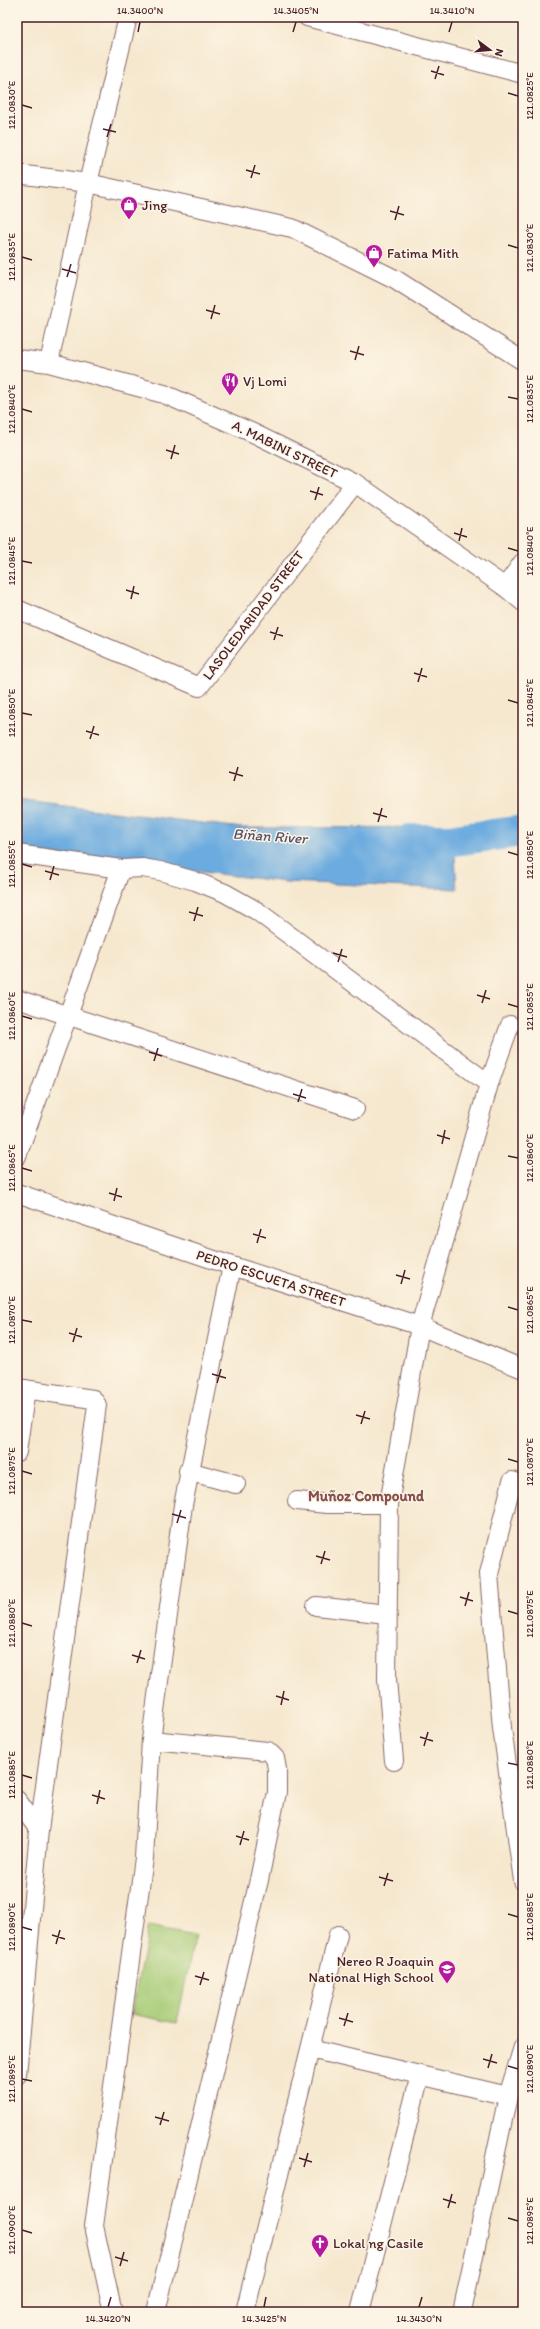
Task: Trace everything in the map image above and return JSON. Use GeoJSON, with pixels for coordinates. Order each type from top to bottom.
{"type":"FeatureCollection","features":[{"type":"Feature","properties":{"kind":"street"},"geometry":{"type":"LineString","coordinates":[[49,363],[88,184],[128,17]]}},
{"type":"Feature","properties":{"kind":"street"},"geometry":{"type":"LineString","coordinates":[[307,17],[523,74]]}},
{"type":"Feature","properties":{"kind":"street"},"geometry":{"type":"LineString","coordinates":[[17,174],[88,184],[292,228],[395,279],[523,361]]}},
{"type":"Feature","properties":{"kind":"street","name":"A. MABINI STREET"},"geometry":{"type":"LineString","coordinates":[[17,359],[49,363],[164,394],[253,433],[354,483],[505,587],[523,602]]}},
{"type":"Feature","properties":{"kind":"street","name":"LASOLEDARIDAD STREET"},"geometry":{"type":"LineString","coordinates":[[17,608],[199,687],[354,483]]}},
{"type":"Feature","properties":{"kind":"street"},"geometry":{"type":"LineString","coordinates":[[505,587],[523,562]]}},
{"type":"Feature","properties":{"kind":"street"},"geometry":{"type":"LineString","coordinates":[[17,854],[121,869],[142,868],[195,881],[225,893],[257,911],[489,1084]]}},
{"type":"Feature","properties":{"kind":"street"},"geometry":{"type":"LineString","coordinates":[[17,1156],[121,869]]}},
{"type":"Feature","properties":{"kind":"street"},"geometry":{"type":"LineString","coordinates":[[17,999],[355,1109]]}},
{"type":"Feature","properties":{"kind":"street"},"geometry":{"type":"LineString","coordinates":[[394,1761],[388,1678],[387,1614],[389,1504],[420,1326],[489,1084],[510,1026]]}},
{"type":"Feature","properties":{"kind":"street","name":"PEDRO ESCUETA STREET"},"geometry":{"type":"LineString","coordinates":[[17,1193],[232,1266],[420,1326],[523,1369]]}},
{"type":"Feature","properties":{"kind":"street"},"geometry":{"type":"LineString","coordinates":[[111,2312],[112,2308],[94,2226],[144,1858],[151,1740],[188,1471],[232,1266]]}},
{"type":"Feature","properties":{"kind":"street"},"geometry":{"type":"LineString","coordinates":[[17,1452],[22,1389],[93,1399],[97,1405],[39,1830],[19,2029],[17,2075]]}},
{"type":"Feature","properties":{"kind":"street"},"geometry":{"type":"LineString","coordinates":[[188,1471],[236,1484]]}},
{"type":"Feature","properties":{"kind":"street"},"geometry":{"type":"LineString","coordinates":[[523,1484],[512,1481],[489,1574],[502,1728],[523,1881]]}},
{"type":"Feature","properties":{"kind":"street"},"geometry":{"type":"LineString","coordinates":[[297,1501],[327,1504],[389,1504]]}},
{"type":"Feature","properties":{"kind":"street"},"geometry":{"type":"LineString","coordinates":[[316,1606],[387,1614]]}},
{"type":"Feature","properties":{"kind":"street"},"geometry":{"type":"LineString","coordinates":[[151,1740],[268,1751],[275,1758],[277,1769],[277,1792],[259,1880],[156,2312]]}},
{"type":"Feature","properties":{"kind":"street"},"geometry":{"type":"LineString","coordinates":[[17,1800],[39,1830]]}},
{"type":"Feature","properties":{"kind":"street"},"geometry":{"type":"LineString","coordinates":[[244,2312],[338,1935]]}},
{"type":"Feature","properties":{"kind":"street"},"geometry":{"type":"LineString","coordinates":[[462,2312],[508,2096],[523,2047]]}},
{"type":"Feature","properties":{"kind":"street"},"geometry":{"type":"LineString","coordinates":[[310,2049],[508,2096]]}},
{"type":"Feature","properties":{"kind":"street"},"geometry":{"type":"LineString","coordinates":[[360,2312],[420,2075]]}},
{"type":"Feature","properties":{"kind":"green space"},"geometry":{"type":"Polygon","coordinates":[[[149,1926],[195,1935],[177,2023],[131,2014],[149,1926]]]}},
{"type":"Feature","properties":{"kind":"water"},"geometry":{"type":"Polygon","coordinates":[[[17,800],[242,828],[463,827],[454,840],[457,889],[286,882],[17,850],[17,800]]]}},
{"type":"Feature","properties":{"kind":"waterway","name":"Biñan River"},"geometry":{"type":"LineString","coordinates":[[409,840],[454,840],[523,831]]}},
{"type":"Feature","properties":{"kind":"place","name":"Jing"},"geometry":{"type":"Point","coordinates":[129,220]}},
{"type":"Feature","properties":{"kind":"place","name":"Fatima Mith"},"geometry":{"type":"Point","coordinates":[374,268]}},
{"type":"Feature","properties":{"kind":"place","name":"Vj Lomi"},"geometry":{"type":"Point","coordinates":[230,396]}},
{"type":"Feature","properties":{"kind":"place","name":"Nereo R Joaquin National High School"},"geometry":{"type":"Point","coordinates":[447,1984]}},
{"type":"Feature","properties":{"kind":"place","name":"Lokal ng Casile"},"geometry":{"type":"Point","coordinates":[320,2258]}},
{"type":"Feature","properties":{"kind":"district","name":"Muñoz Compound"},"geometry":{"type":"Point","coordinates":[366,1496]}}]}
